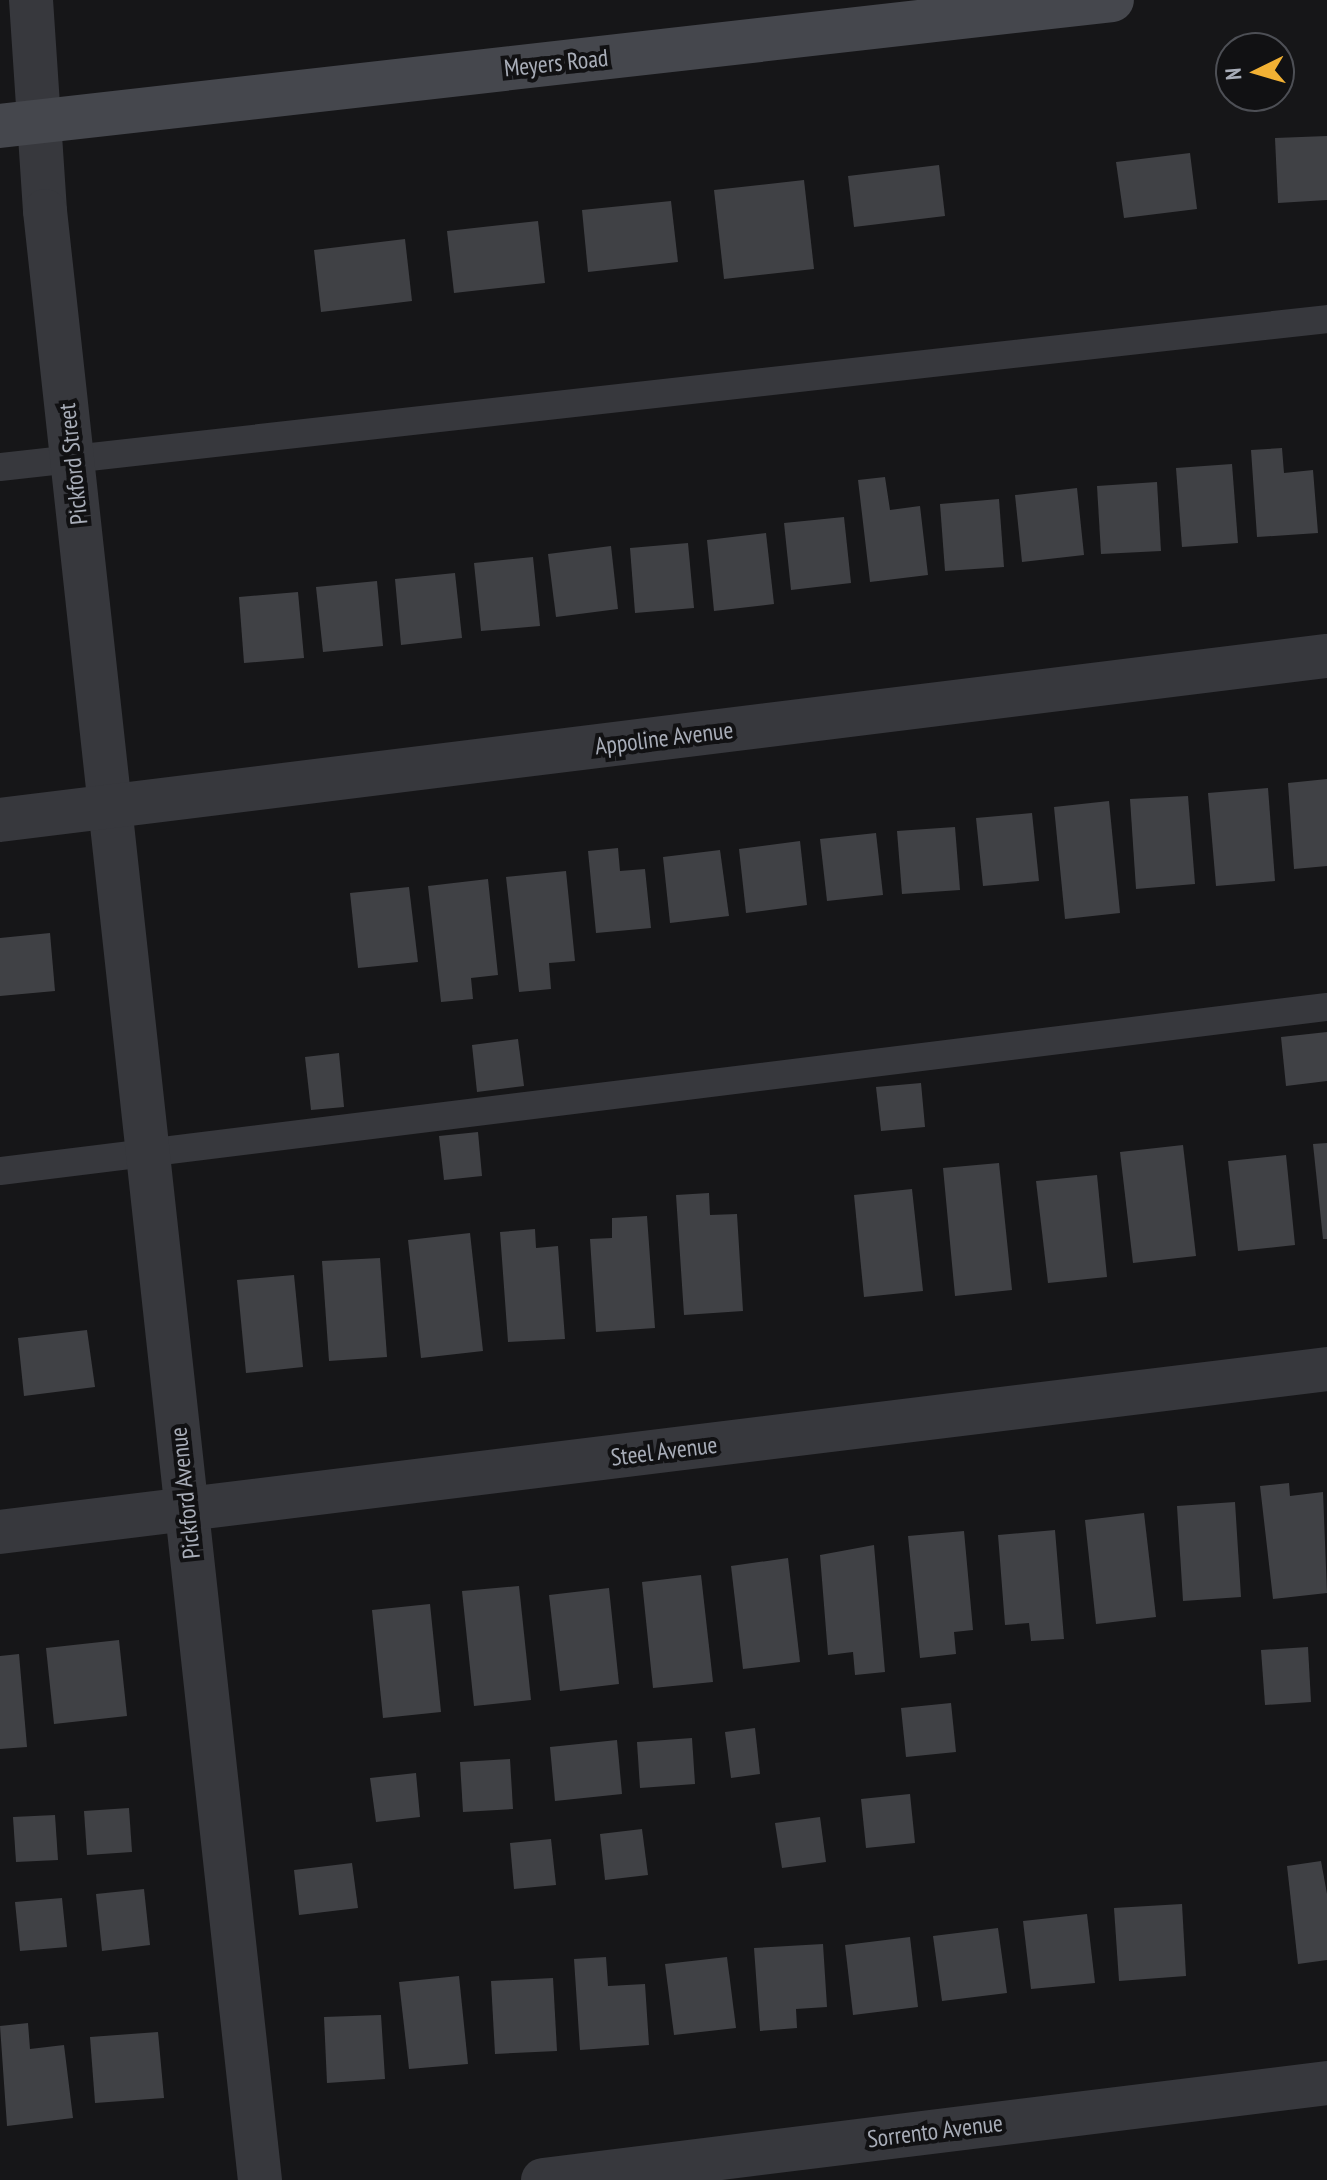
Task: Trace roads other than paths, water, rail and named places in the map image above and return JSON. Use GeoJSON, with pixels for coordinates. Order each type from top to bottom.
{"type":"FeatureCollection","features":[{"type":"Feature","properties":{"kind":"street"},"geometry":{"type":"LineString","coordinates":[[21,124],[31,0]]}},
{"type":"Feature","properties":{"kind":"street","name":"Meyers Road"},"geometry":{"type":"LineString","coordinates":[[21,124],[1112,0]]}},
{"type":"Feature","properties":{"kind":"street","name":"Pickford Street"},"geometry":{"type":"LineString","coordinates":[[21,124],[45,205],[110,807]]}},
{"type":"Feature","properties":{"kind":"street","name":"Appoline Avenue"},"geometry":{"type":"LineString","coordinates":[[0,820],[1327,656]]}},
{"type":"Feature","properties":{"kind":"street","name":"Pickford Avenue"},"geometry":{"type":"LineString","coordinates":[[110,807],[260,2180]]}},
{"type":"Feature","properties":{"kind":"street","name":"Steel Avenue"},"geometry":{"type":"LineString","coordinates":[[0,1532],[1327,1369]]}},
{"type":"Feature","properties":{"kind":"street","name":"Sorrento Avenue"},"geometry":{"type":"LineString","coordinates":[[543,2180],[1327,2083]]}},
{"type":"Feature","properties":{"kind":"lane"},"geometry":{"type":"LineString","coordinates":[[0,467],[1327,319]]}},
{"type":"Feature","properties":{"kind":"lane"},"geometry":{"type":"LineString","coordinates":[[0,1171],[1327,1007]]}}]}
